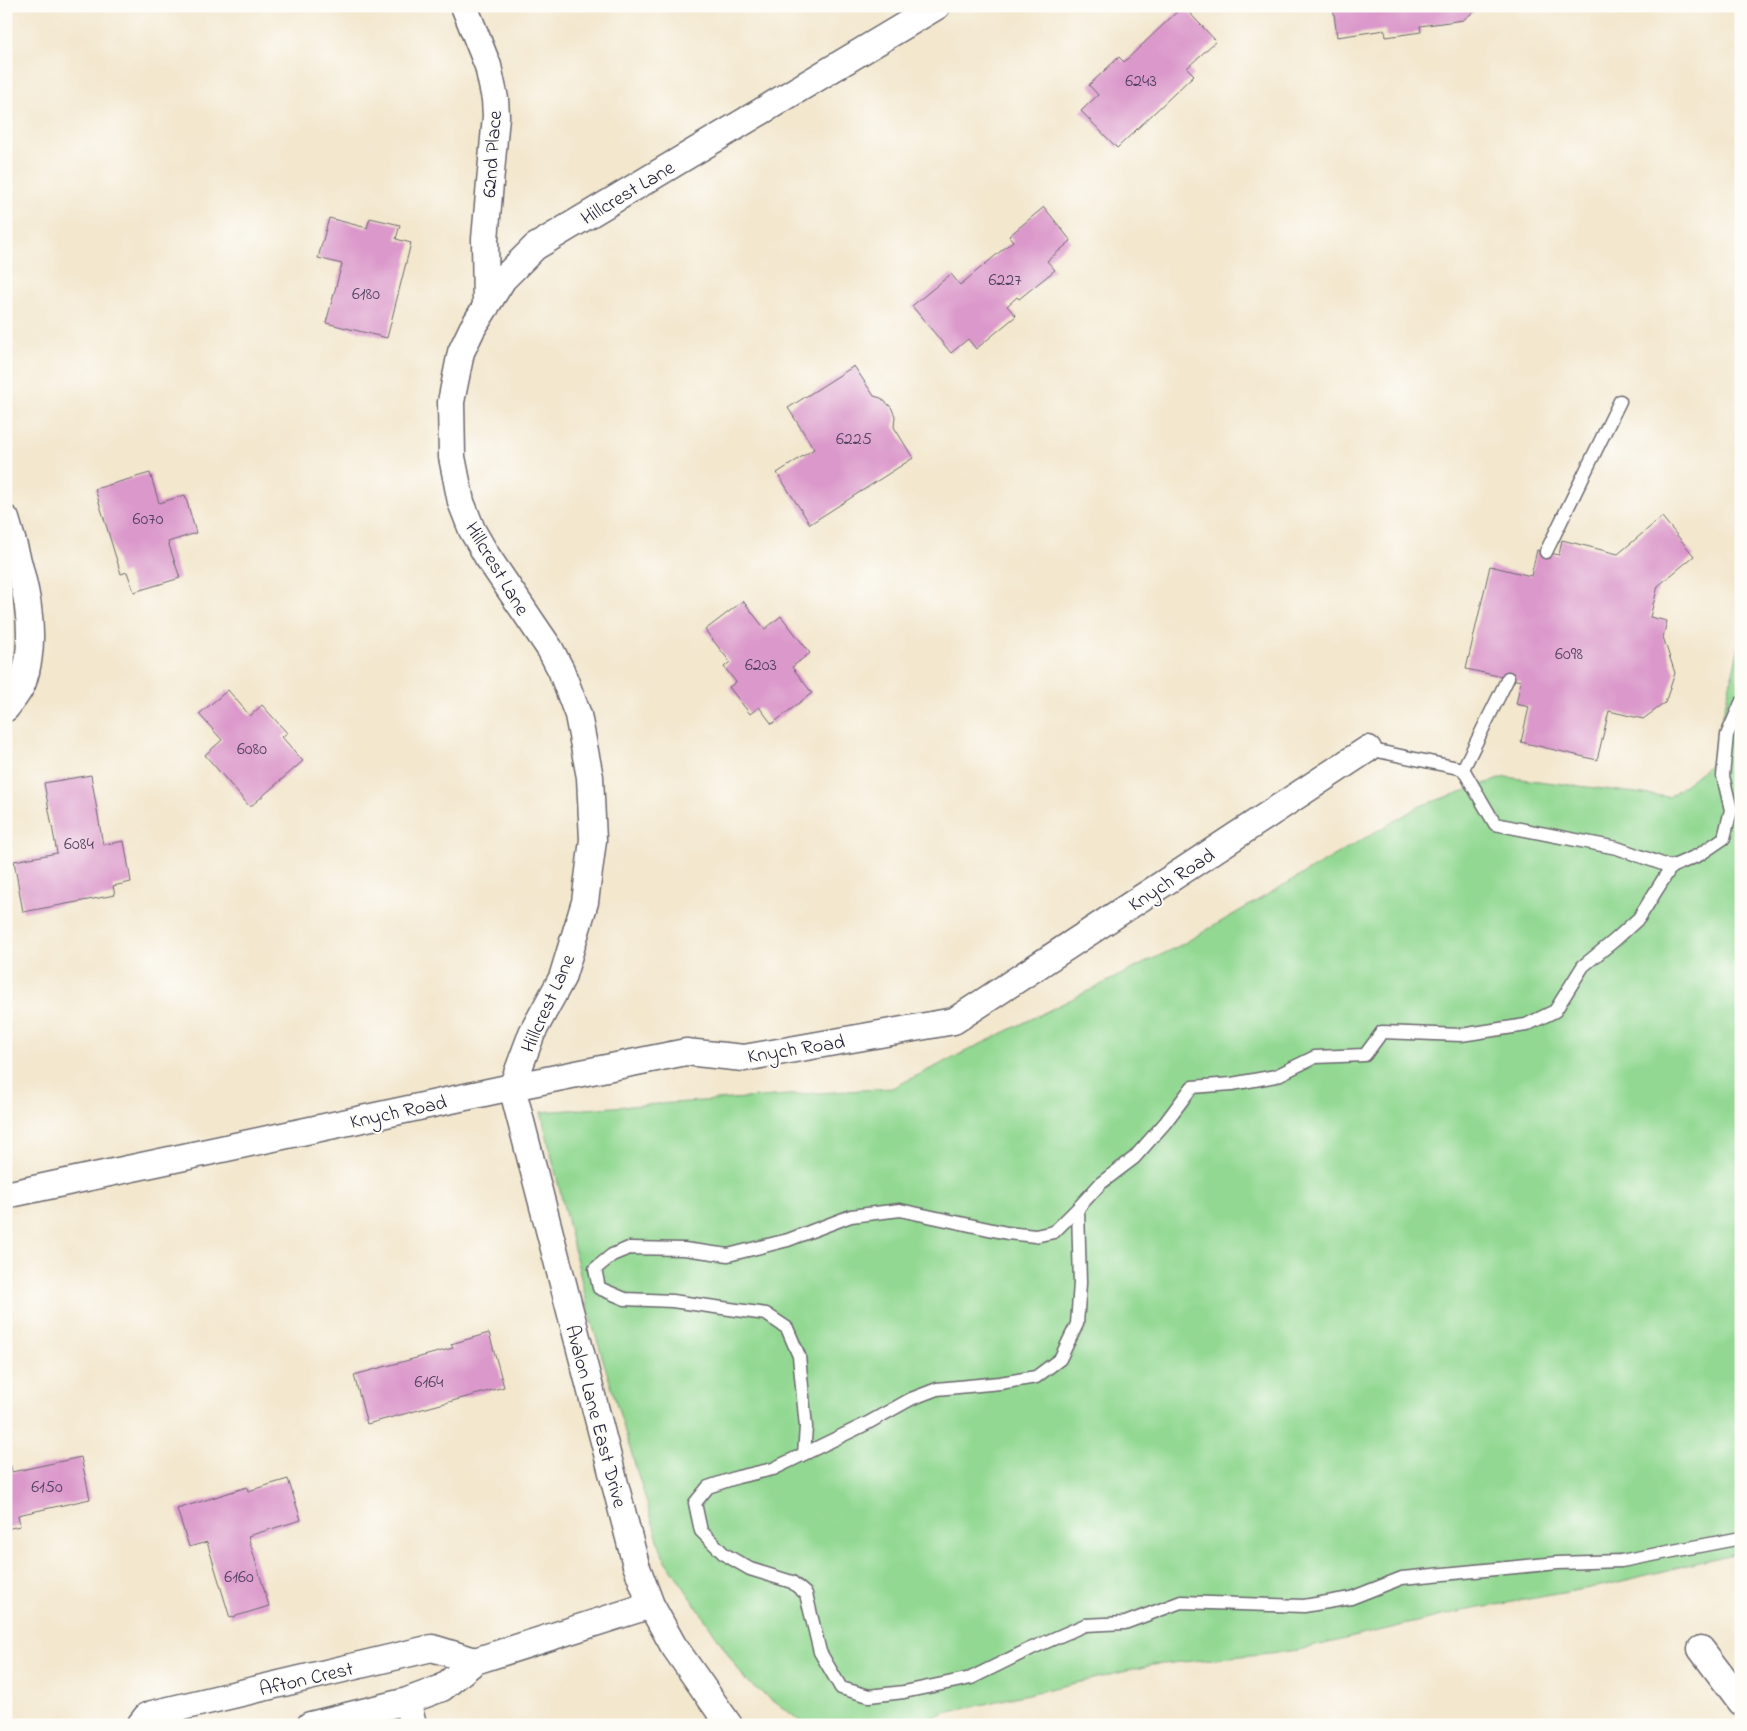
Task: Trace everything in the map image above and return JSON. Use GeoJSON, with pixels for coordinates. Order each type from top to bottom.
{"type":"FeatureCollection","features":[{"type":"Feature","properties":{"kind":"street","name":"62nd Place"},"geometry":{"type":"LineString","coordinates":[[464,6],[488,66],[495,99],[496,116],[485,239],[486,307]]}},
{"type":"Feature","properties":{"kind":"street","name":"Hillcrest Lane"},"geometry":{"type":"LineString","coordinates":[[512,1087],[532,1034],[562,978],[585,902],[593,840],[590,777],[578,715],[562,670],[550,649],[487,556],[472,530],[461,502],[452,458],[451,402],[462,352],[472,329],[503,279],[539,244],[937,6]]}},
{"type":"Feature","properties":{"kind":"street"},"geometry":{"type":"LineString","coordinates":[[6,519],[20,569],[29,615],[30,656],[23,684],[6,708]]}},
{"type":"Feature","properties":{"kind":"street","name":"Knych Road"},"geometry":{"type":"LineString","coordinates":[[6,1195],[512,1087],[686,1052],[744,1058],[954,1021],[1368,749]]}},
{"type":"Feature","properties":{"kind":"street","name":"Avalon Lane East Drive"},"geometry":{"type":"LineString","coordinates":[[512,1087],[634,1555],[651,1605],[673,1645],[730,1725]]}},
{"type":"Feature","properties":{"kind":"street"},"geometry":{"type":"LineString","coordinates":[[310,1725],[410,1713],[475,1662],[651,1605]]}},
{"type":"Feature","properties":{"kind":"street","name":"Afton Crest"},"geometry":{"type":"LineString","coordinates":[[140,1725],[152,1714],[432,1648],[475,1662]]}},
{"type":"Feature","properties":{"kind":"street"},"geometry":{"type":"LineString","coordinates":[[1701,1649],[1741,1702]]}},
{"type":"Feature","properties":{"kind":"lane"},"geometry":{"type":"LineString","coordinates":[[1546,552],[1620,401]]}},
{"type":"Feature","properties":{"kind":"lane"},"geometry":{"type":"LineString","coordinates":[[1463,769],[1508,678]]}},
{"type":"Feature","properties":{"kind":"lane"},"geometry":{"type":"LineString","coordinates":[[804,1454],[806,1427],[799,1356],[787,1328],[766,1314],[672,1301],[625,1299],[599,1288],[595,1269],[612,1255],[629,1248],[684,1249],[728,1255],[788,1240],[851,1216],[900,1210],[1007,1233],[1035,1236],[1054,1232],[1101,1182],[1134,1158],[1166,1123],[1192,1087],[1232,1084],[1276,1076],[1315,1057],[1365,1055],[1382,1032],[1461,1035],[1526,1025],[1555,1011],[1583,966],[1639,918],[1670,868],[1699,855],[1724,838],[1731,810],[1723,776],[1727,735],[1741,703]]}},
{"type":"Feature","properties":{"kind":"lane"},"geometry":{"type":"LineString","coordinates":[[1368,749],[1463,769],[1495,824],[1617,848],[1670,868]]}},
{"type":"Feature","properties":{"kind":"lane"},"geometry":{"type":"LineString","coordinates":[[1078,1208],[1080,1283],[1077,1324],[1060,1358],[1036,1377],[937,1390],[911,1398],[866,1424],[774,1469],[738,1477],[708,1487],[695,1503],[701,1531],[724,1554],[750,1569],[792,1582],[806,1594],[820,1652],[841,1688],[869,1696],[904,1692],[970,1678],[1030,1649],[1085,1626],[1125,1623],[1181,1602],[1304,1606],[1351,1598],[1402,1578],[1558,1564],[1621,1561],[1741,1538]]}},
{"type":"Feature","properties":{"kind":"green space"},"geometry":{"type":"Polygon","coordinates":[[[1741,639],[1741,1552],[1606,1585],[1463,1611],[1299,1650],[1153,1665],[946,1713],[914,1725],[806,1725],[746,1681],[663,1556],[591,1320],[541,1112],[892,1088],[1181,945],[1420,806],[1505,777],[1669,797],[1711,764],[1741,639]]]}},
{"type":"Feature","properties":{"kind":"building"},"geometry":{"type":"Polygon","coordinates":[[[1183,6],[1216,41],[1187,68],[1194,75],[1117,148],[1081,111],[1098,95],[1089,85],[1119,57],[1124,62],[1183,6]]]}},
{"type":"Feature","properties":{"kind":"building"},"geometry":{"type":"Polygon","coordinates":[[[1333,6],[1481,6],[1463,20],[1420,26],[1421,32],[1386,37],[1385,30],[1337,37],[1333,6]]]}},
{"type":"Feature","properties":{"kind":"building"},"geometry":{"type":"Polygon","coordinates":[[[1044,207],[1071,241],[1047,261],[1055,270],[1019,299],[1017,297],[1007,306],[1016,316],[976,349],[968,339],[951,353],[912,306],[951,274],[960,285],[1013,241],[1009,236],[1044,207]]]}},
{"type":"Feature","properties":{"kind":"building"},"geometry":{"type":"Polygon","coordinates":[[[329,218],[367,228],[370,218],[400,225],[396,239],[411,243],[387,338],[326,323],[342,264],[318,258],[329,218]]]}},
{"type":"Feature","properties":{"kind":"building"},"geometry":{"type":"Polygon","coordinates":[[[854,366],[874,396],[881,398],[891,407],[895,416],[894,427],[913,458],[810,524],[777,473],[814,449],[788,408],[854,366]]]}},
{"type":"Feature","properties":{"kind":"building"},"geometry":{"type":"Polygon","coordinates":[[[150,473],[159,503],[185,495],[196,533],[168,542],[180,578],[134,592],[127,572],[121,574],[95,489],[150,473]]]}},
{"type":"Feature","properties":{"kind":"building"},"geometry":{"type":"Polygon","coordinates":[[[1662,517],[1694,556],[1658,586],[1650,617],[1667,621],[1663,637],[1675,673],[1665,703],[1643,719],[1609,711],[1597,760],[1521,742],[1529,707],[1516,704],[1521,681],[1466,669],[1490,566],[1531,576],[1537,550],[1559,555],[1562,540],[1618,554],[1662,517]]]}},
{"type":"Feature","properties":{"kind":"building"},"geometry":{"type":"Polygon","coordinates":[[[743,601],[765,629],[781,616],[810,653],[792,667],[812,693],[772,724],[759,707],[750,714],[729,687],[736,682],[724,667],[730,662],[705,630],[743,601]]]}},
{"type":"Feature","properties":{"kind":"building"},"geometry":{"type":"Polygon","coordinates":[[[228,690],[250,716],[262,705],[287,733],[282,737],[303,761],[250,807],[205,755],[222,740],[199,714],[228,690]]]}},
{"type":"Feature","properties":{"kind":"building"},"geometry":{"type":"Polygon","coordinates":[[[91,775],[103,845],[124,841],[131,882],[113,886],[115,895],[23,912],[14,861],[57,853],[44,783],[91,775]]]}},
{"type":"Feature","properties":{"kind":"building"},"geometry":{"type":"Polygon","coordinates":[[[489,1333],[504,1387],[367,1424],[354,1375],[453,1348],[451,1344],[489,1333]]]}},
{"type":"Feature","properties":{"kind":"building"},"geometry":{"type":"Polygon","coordinates":[[[81,1457],[90,1499],[18,1515],[20,1526],[6,1529],[6,1467],[11,1466],[12,1472],[81,1457]]]}},
{"type":"Feature","properties":{"kind":"building"},"geometry":{"type":"Polygon","coordinates":[[[288,1479],[301,1520],[248,1536],[269,1606],[230,1618],[207,1542],[189,1547],[177,1509],[247,1487],[248,1491],[288,1479]]]}}]}
